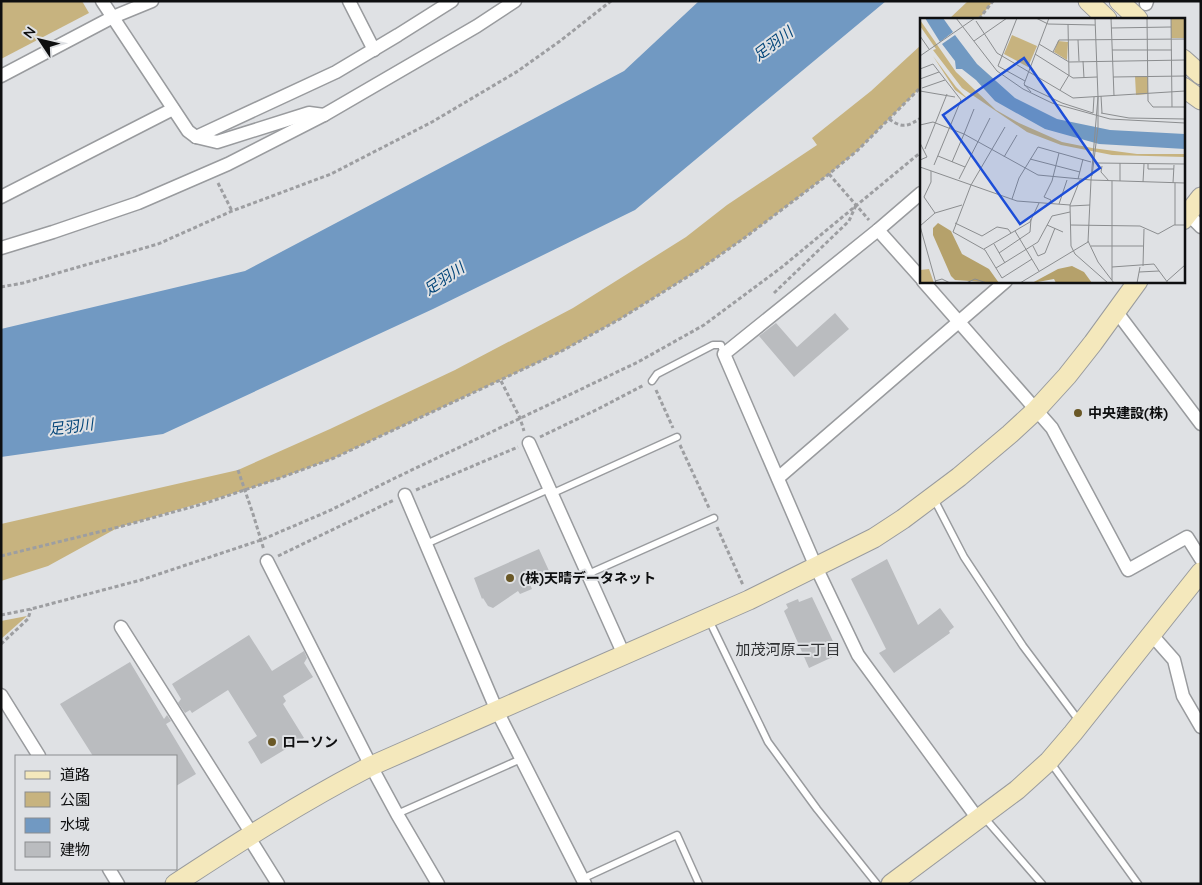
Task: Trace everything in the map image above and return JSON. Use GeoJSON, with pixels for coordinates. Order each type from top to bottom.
{"type":"FeatureCollection","features":[{"type":"Feature","properties":{"kind":"street"},"geometry":{"type":"LineString","coordinates":[[102,1],[188,131],[196,137],[217,142],[308,113],[324,115]]}},
{"type":"Feature","properties":{"kind":"street"},"geometry":{"type":"LineString","coordinates":[[1,76],[112,17],[152,1]]}},
{"type":"Feature","properties":{"kind":"street"},"geometry":{"type":"LineString","coordinates":[[349,1],[374,50]]}},
{"type":"Feature","properties":{"kind":"street"},"geometry":{"type":"LineString","coordinates":[[196,137],[336,72],[452,1]]}},
{"type":"Feature","properties":{"kind":"street"},"geometry":{"type":"LineString","coordinates":[[1,248],[138,203],[228,164],[324,115],[477,26],[515,1]]}},
{"type":"Feature","properties":{"kind":"street"},"geometry":{"type":"LineString","coordinates":[[1119,1],[1144,8]]}},
{"type":"Feature","properties":{"kind":"street"},"geometry":{"type":"LineString","coordinates":[[1090,3],[1106,18]]}},
{"type":"Feature","properties":{"kind":"street"},"geometry":{"type":"LineString","coordinates":[[1184,60],[1201,75]]}},
{"type":"Feature","properties":{"kind":"street"},"geometry":{"type":"LineString","coordinates":[[1184,87],[1201,100]]}},
{"type":"Feature","properties":{"kind":"street"},"geometry":{"type":"LineString","coordinates":[[1,197],[173,109]]}},
{"type":"Feature","properties":{"kind":"street"},"geometry":{"type":"LineString","coordinates":[[920,194],[724,354],[816,567],[858,655],[980,817]]}},
{"type":"Feature","properties":{"kind":"street"},"geometry":{"type":"LineString","coordinates":[[1191,221],[1201,197]]}},
{"type":"Feature","properties":{"kind":"street"},"geometry":{"type":"LineString","coordinates":[[878,230],[920,277]]}},
{"type":"Feature","properties":{"kind":"street"},"geometry":{"type":"LineString","coordinates":[[925,282],[1052,428],[1128,570],[1187,537],[1201,559]]}},
{"type":"Feature","properties":{"kind":"street"},"geometry":{"type":"LineString","coordinates":[[778,478],[1005,282]]}},
{"type":"Feature","properties":{"kind":"street"},"geometry":{"type":"LineString","coordinates":[[175,884],[250,835],[371,766],[749,600],[874,538],[933,497],[984,457],[1036,410],[1067,376],[1137,282]]}},
{"type":"Feature","properties":{"kind":"street"},"geometry":{"type":"LineString","coordinates":[[1116,312],[1201,424]]}},
{"type":"Feature","properties":{"kind":"street"},"geometry":{"type":"LineString","coordinates":[[529,443],[624,655]]}},
{"type":"Feature","properties":{"kind":"street"},"geometry":{"type":"LineString","coordinates":[[405,495],[497,711],[583,882]]}},
{"type":"Feature","properties":{"kind":"street"},"geometry":{"type":"LineString","coordinates":[[267,561],[371,766],[438,884]]}},
{"type":"Feature","properties":{"kind":"street"},"geometry":{"type":"LineString","coordinates":[[891,884],[1017,790],[1049,761],[1201,572]]}},
{"type":"Feature","properties":{"kind":"street"},"geometry":{"type":"LineString","coordinates":[[121,628],[250,835],[278,884]]}},
{"type":"Feature","properties":{"kind":"street"},"geometry":{"type":"LineString","coordinates":[[1151,634],[1174,660],[1183,696],[1201,727]]}},
{"type":"Feature","properties":{"kind":"street"},"geometry":{"type":"LineString","coordinates":[[1,694],[38,755]]}},
{"type":"Feature","properties":{"kind":"street"},"geometry":{"type":"LineString","coordinates":[[110,870],[118,884]]}},
{"type":"Feature","properties":{"kind":"lane"},"geometry":{"type":"LineString","coordinates":[[652,381],[657,374],[713,345],[721,345],[724,354]]}},
{"type":"Feature","properties":{"kind":"lane"},"geometry":{"type":"LineString","coordinates":[[426,544],[677,437]]}},
{"type":"Feature","properties":{"kind":"lane"},"geometry":{"type":"LineString","coordinates":[[933,497],[970,565],[1023,646],[1081,723]]}},
{"type":"Feature","properties":{"kind":"lane"},"geometry":{"type":"LineString","coordinates":[[588,574],[714,518]]}},
{"type":"Feature","properties":{"kind":"lane"},"geometry":{"type":"LineString","coordinates":[[708,618],[768,742],[817,809],[877,884]]}},
{"type":"Feature","properties":{"kind":"lane"},"geometry":{"type":"LineString","coordinates":[[397,814],[521,759]]}},
{"type":"Feature","properties":{"kind":"lane"},"geometry":{"type":"LineString","coordinates":[[1049,761],[1138,884]]}},
{"type":"Feature","properties":{"kind":"lane"},"geometry":{"type":"LineString","coordinates":[[980,817],[1042,884]]}},
{"type":"Feature","properties":{"kind":"lane"},"geometry":{"type":"LineString","coordinates":[[583,882],[677,835],[699,884]]}},
{"type":"Feature","properties":{"kind":"path"},"geometry":{"type":"LineString","coordinates":[[1,287],[23,283],[158,244],[232,211],[331,174],[432,122],[518,71],[611,1]]}},
{"type":"Feature","properties":{"kind":"path"},"geometry":{"type":"LineString","coordinates":[[980,18],[993,1]]}},
{"type":"Feature","properties":{"kind":"path"},"geometry":{"type":"LineString","coordinates":[[1,556],[120,527],[206,503],[280,478],[334,458],[560,352],[620,319],[736,244],[858,150],[920,88]]}},
{"type":"Feature","properties":{"kind":"path"},"geometry":{"type":"LineString","coordinates":[[889,119],[897,125],[910,125],[920,119]]}},
{"type":"Feature","properties":{"kind":"path"},"geometry":{"type":"LineString","coordinates":[[1,615],[141,580],[261,540],[331,510],[638,362],[704,325],[782,268],[920,153]]}},
{"type":"Feature","properties":{"kind":"path"},"geometry":{"type":"LineString","coordinates":[[829,174],[878,230]]}},
{"type":"Feature","properties":{"kind":"path"},"geometry":{"type":"LineString","coordinates":[[224,197],[232,211]]}},
{"type":"Feature","properties":{"kind":"path"},"geometry":{"type":"LineString","coordinates":[[771,296],[849,221],[856,205]]}},
{"type":"Feature","properties":{"kind":"path"},"geometry":{"type":"LineString","coordinates":[[501,380],[520,418]]}},
{"type":"Feature","properties":{"kind":"path"},"geometry":{"type":"LineString","coordinates":[[267,561],[405,495],[529,443],[598,410],[652,381],[749,600]]}},
{"type":"Feature","properties":{"kind":"path"},"geometry":{"type":"LineString","coordinates":[[238,470],[261,540]]}},
{"type":"Feature","properties":{"kind":"path"},"geometry":{"type":"LineString","coordinates":[[1,644],[28,619],[31,609]]}},
{"type":"Feature","properties":{"kind":"green space"},"geometry":{"type":"Polygon","coordinates":[[[1,1],[82,1],[89,13],[1,59],[1,1]]]}},
{"type":"Feature","properties":{"kind":"green space"},"geometry":{"type":"Polygon","coordinates":[[[968,1],[993,1],[980,18],[950,18],[968,1]]]}},
{"type":"Feature","properties":{"kind":"green space"},"geometry":{"type":"Polygon","coordinates":[[[920,46],[920,88],[858,150],[743,239],[700,269],[620,319],[560,352],[334,458],[245,490],[119,527],[48,566],[1,581],[1,524],[238,470],[455,370],[573,308],[686,237],[727,205],[817,145],[812,138],[871,91],[920,46]]]}},
{"type":"Feature","properties":{"kind":"green space"},"geometry":{"type":"Polygon","coordinates":[[[27,616],[1,639],[1,621],[27,616]]]}},
{"type":"Feature","properties":{"kind":"water","name":"足羽川"},"geometry":{"type":"Polygon","coordinates":[[[699,1],[886,1],[635,210],[433,309],[163,434],[1,457],[1,329],[245,271],[624,71],[699,1]]]}},
{"type":"Feature","properties":{"kind":"building"},"geometry":{"type":"Polygon","coordinates":[[[835,313],[849,329],[794,377],[759,336],[776,323],[797,347],[835,313]]]}},
{"type":"Feature","properties":{"kind":"building"},"geometry":{"type":"Polygon","coordinates":[[[539,549],[550,573],[527,578],[532,589],[520,594],[518,591],[493,608],[488,606],[482,599],[474,578],[539,549]]]}},
{"type":"Feature","properties":{"kind":"building"},"geometry":{"type":"Polygon","coordinates":[[[887,559],[918,625],[940,608],[954,627],[949,631],[950,633],[894,673],[879,653],[886,649],[851,579],[887,559]]]}},
{"type":"Feature","properties":{"kind":"building"},"geometry":{"type":"Polygon","coordinates":[[[812,597],[839,654],[809,668],[784,611],[788,608],[786,604],[798,599],[799,602],[812,597]]]}},
{"type":"Feature","properties":{"kind":"building"},"geometry":{"type":"Polygon","coordinates":[[[249,635],[272,671],[304,651],[307,658],[304,663],[313,677],[283,696],[286,701],[283,704],[304,738],[261,764],[248,742],[257,736],[228,690],[192,713],[190,710],[185,713],[178,703],[181,699],[172,684],[249,635]]]}},
{"type":"Feature","properties":{"kind":"building"},"geometry":{"type":"Polygon","coordinates":[[[130,662],[164,719],[167,715],[171,721],[166,724],[196,774],[178,785],[178,755],[92,755],[60,704],[130,662]]]}},
{"type":"Feature","properties":{"kind":"place","name":"中央建設(株)"},"geometry":{"type":"Point","coordinates":[1078,413]}},
{"type":"Feature","properties":{"kind":"place","name":"(株)天晴データネット"},"geometry":{"type":"Point","coordinates":[510,578]}},
{"type":"Feature","properties":{"kind":"place","name":"ローソン"},"geometry":{"type":"Point","coordinates":[272,742]}},
{"type":"Feature","properties":{"kind":"district","name":"加茂河原二丁目"},"geometry":{"type":"Point","coordinates":[788,650]}}]}
